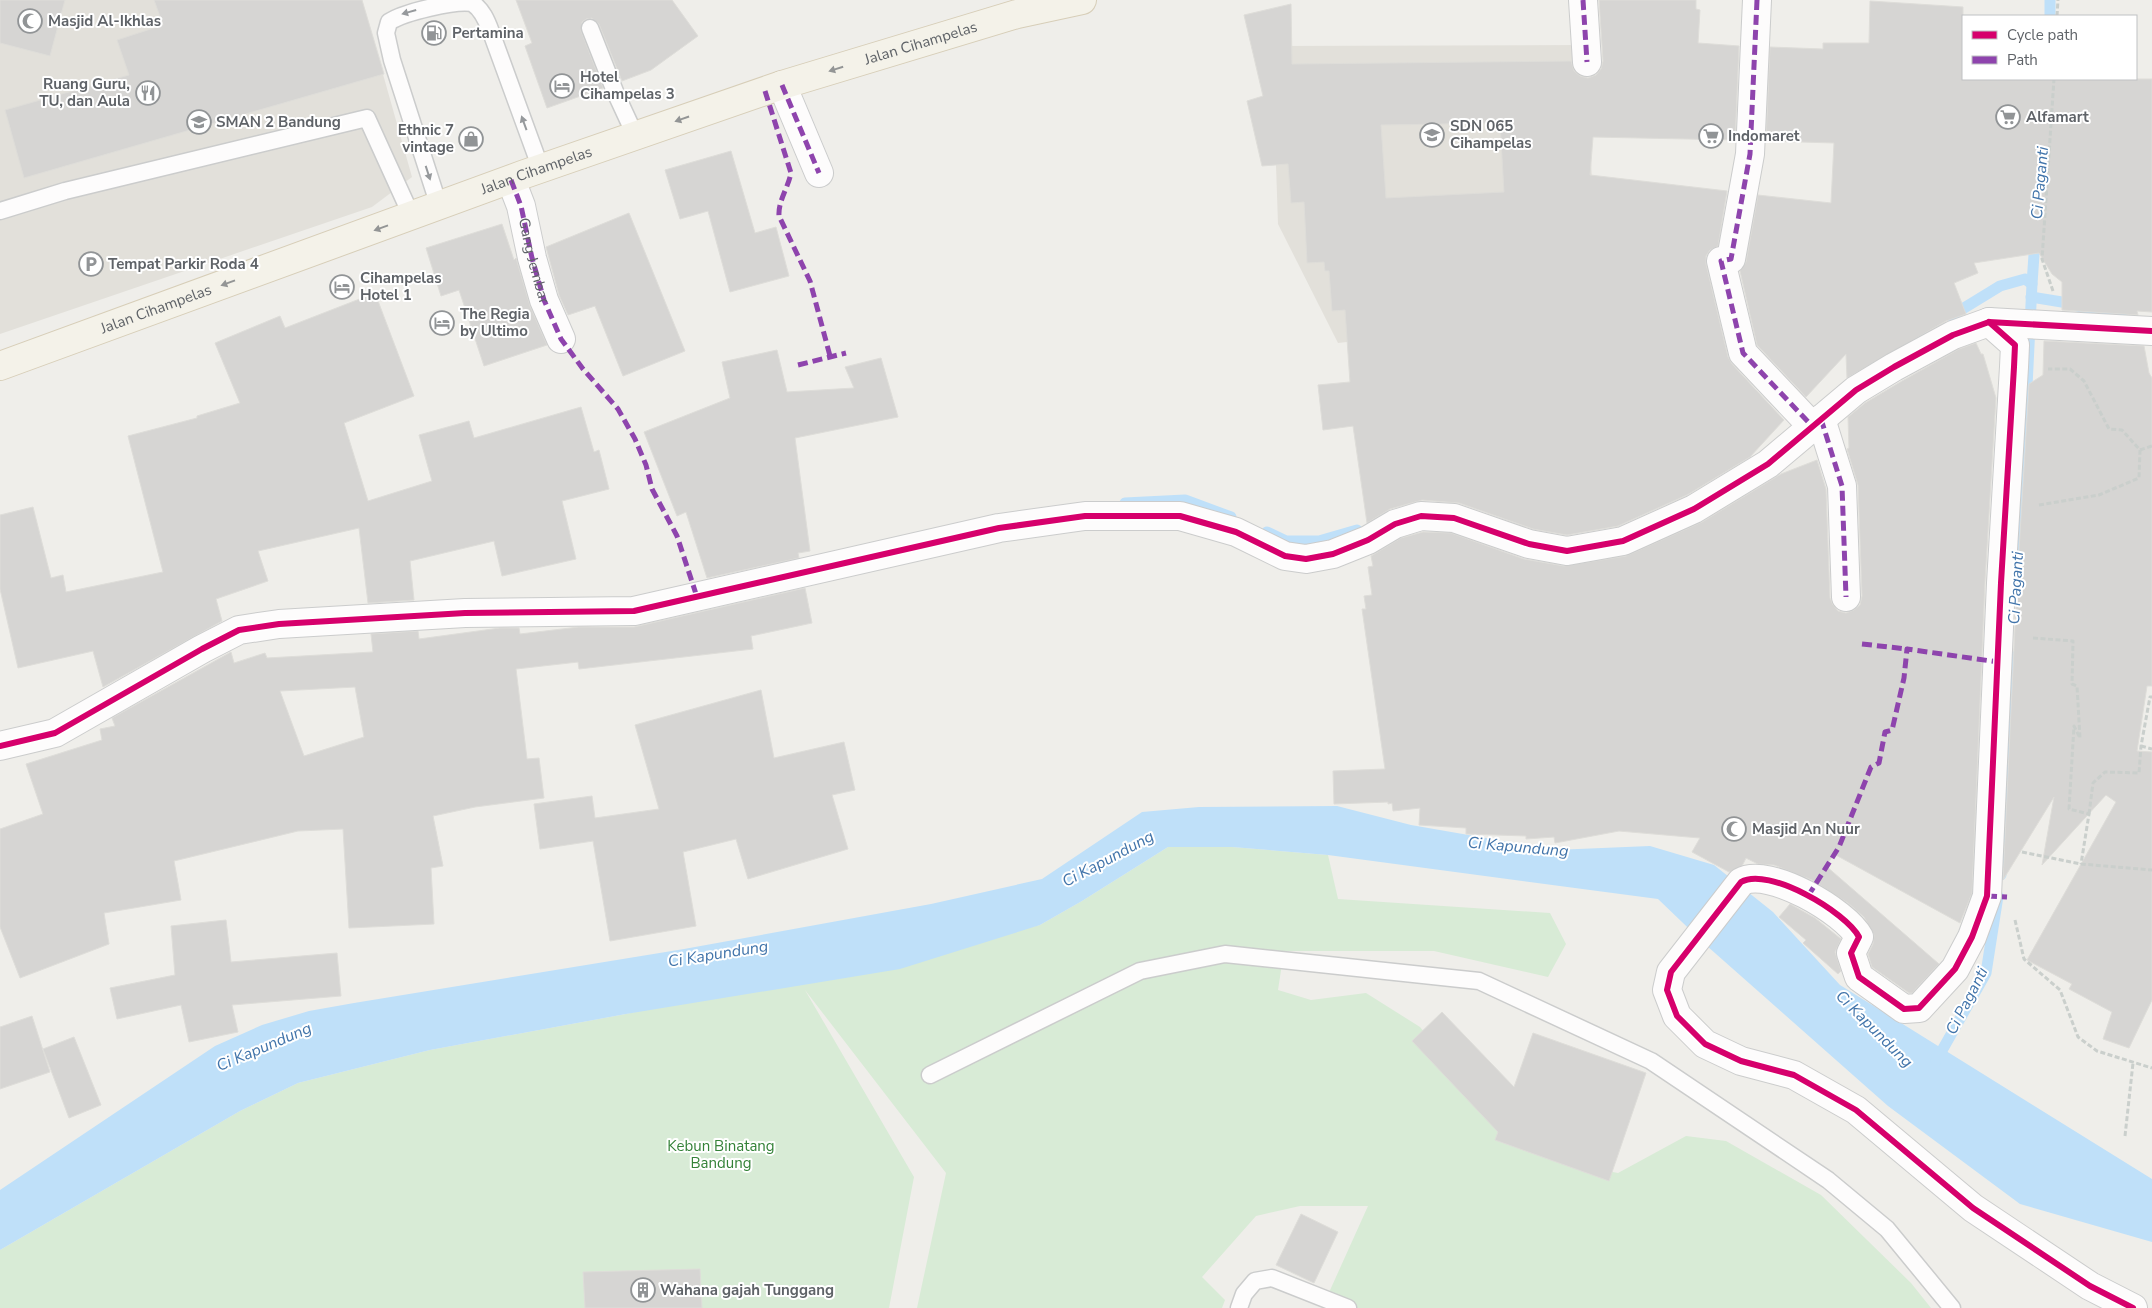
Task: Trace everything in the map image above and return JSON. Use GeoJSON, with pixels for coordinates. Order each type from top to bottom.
{"type":"FeatureCollection","features":[{"type":"Feature","properties":{"kind":"main road","name":"Jalan Cihampelas"},"geometry":{"type":"LineString","coordinates":[[0,366],[635,135],[782,85],[1017,14],[1082,0]]}},
{"type":"Feature","properties":{"kind":"street"},"geometry":{"type":"LineString","coordinates":[[1583,0],[1587,62]]}},
{"type":"Feature","properties":{"kind":"street"},"geometry":{"type":"LineString","coordinates":[[1757,0],[1750,154],[1732,259],[1721,261],[1743,354],[1811,420],[1842,486],[1846,597]]}},
{"type":"Feature","properties":{"kind":"street"},"geometry":{"type":"LineString","coordinates":[[782,85],[819,173]]}},
{"type":"Feature","properties":{"kind":"street","name":"Gang Jembar"},"geometry":{"type":"LineString","coordinates":[[511,180],[521,206],[532,258],[544,300],[561,339]]}},
{"type":"Feature","properties":{"kind":"street"},"geometry":{"type":"LineString","coordinates":[[1989,322],[2015,345],[1997,896],[1972,936],[1955,969],[1918,1008],[1904,1009],[1859,977],[1851,953],[1859,937],[1856,930],[1828,906],[1782,883],[1747,878],[1741,882],[1671,972],[1666,990],[1677,1016],[1705,1044],[1742,1061],[1794,1075],[1856,1110],[1973,1208],[2090,1286],[2133,1308]]}},
{"type":"Feature","properties":{"kind":"street"},"geometry":{"type":"LineString","coordinates":[[0,746],[55,733],[202,649],[240,630],[279,624],[465,613],[634,611],[999,528],[1085,516],[1180,516],[1236,532],[1285,556],[1306,559],[1333,554],[1368,540],[1395,524],[1421,516],[1454,518],[1530,544],[1567,551],[1623,542],[1694,509],[1768,464],[1811,420],[1894,367],[1953,335],[1989,322],[2018,322],[2152,331]]}},
{"type":"Feature","properties":{"kind":"lane"},"geometry":{"type":"LineString","coordinates":[[439,206],[392,60],[386,33],[389,22],[400,15],[453,0],[466,1],[478,8],[485,17],[491,32],[541,169]]}},
{"type":"Feature","properties":{"kind":"lane"},"geometry":{"type":"LineString","coordinates":[[590,28],[616,94],[635,135]]}},
{"type":"Feature","properties":{"kind":"lane"},"geometry":{"type":"LineString","coordinates":[[0,211],[74,189],[367,118],[412,217]]}},
{"type":"Feature","properties":{"kind":"lane"},"geometry":{"type":"LineString","coordinates":[[930,1075],[1140,971],[1225,954],[1479,981],[1651,1061],[1828,1180],[1886,1229],[1952,1308]]}},
{"type":"Feature","properties":{"kind":"lane"},"geometry":{"type":"LineString","coordinates":[[1239,1308],[1244,1294],[1255,1281],[1272,1278],[1348,1308]]}},
{"type":"Feature","properties":{"kind":"path"},"geometry":{"type":"LineString","coordinates":[[2058,0],[2058,15]]}},
{"type":"Feature","properties":{"kind":"path"},"geometry":{"type":"LineString","coordinates":[[2053,289],[2042,259],[2054,80]]}},
{"type":"Feature","properties":{"kind":"path"},"geometry":{"type":"LineString","coordinates":[[2029,506],[2099,495],[2139,478],[2140,450],[2122,430],[2110,429],[2084,381],[2070,369],[2044,369]]}},
{"type":"Feature","properties":{"kind":"path"},"geometry":{"type":"LineString","coordinates":[[2140,450],[2152,446]]}},
{"type":"Feature","properties":{"kind":"path"},"geometry":{"type":"LineString","coordinates":[[2024,637],[2074,641],[2072,684],[2077,686],[2080,738],[2074,726],[2069,808],[2089,814]]}},
{"type":"Feature","properties":{"kind":"path"},"geometry":{"type":"LineString","coordinates":[[2081,864],[2093,783],[2105,772],[2139,773],[2141,746],[2150,697],[2152,697]]}},
{"type":"Feature","properties":{"kind":"path"},"geometry":{"type":"LineString","coordinates":[[2141,746],[2152,748]]}},
{"type":"Feature","properties":{"kind":"path"},"geometry":{"type":"LineString","coordinates":[[2020,851],[2081,864],[2152,870]]}},
{"type":"Feature","properties":{"kind":"path"},"geometry":{"type":"LineString","coordinates":[[1997,896],[2020,936],[2024,959],[2060,990],[2078,1037],[2097,1051],[2152,1068]]}},
{"type":"Feature","properties":{"kind":"path"},"geometry":{"type":"LineString","coordinates":[[2125,1136],[2133,1063]]}},
{"type":"Feature","properties":{"kind":"shaded area","name":"SMAN 2 Bandung"},"geometry":{"type":"Polygon","coordinates":[[[0,0],[362,0],[412,177],[372,207],[0,334],[0,0]]]}},
{"type":"Feature","properties":{"kind":"shaded area","name":"SDN 065 Cihampelas"},"geometry":{"type":"Polygon","coordinates":[[[1584,45],[1600,313],[1338,343],[1278,224],[1272,46],[1584,45]]]}},
{"type":"Feature","properties":{"kind":"green space","name":"Kebun Binatang Bandung"},"geometry":{"type":"Polygon","coordinates":[[[1168,847],[1232,847],[1328,855],[1338,899],[1550,913],[1566,944],[1548,977],[1434,951],[1284,951],[1278,990],[1311,1000],[1366,993],[1420,1027],[1493,1117],[1551,1160],[1618,1173],[1686,1136],[1726,1141],[1821,1195],[1911,1283],[1931,1308],[1322,1308],[1368,1206],[1300,1206],[1256,1216],[1202,1277],[1225,1300],[1222,1308],[917,1308],[946,1173],[805,990],[914,1177],[889,1308],[0,1308],[0,1250],[240,1111],[298,1083],[430,1050],[626,1014],[1040,925],[1168,847]]]}},
{"type":"Feature","properties":{"kind":"water","name":"Ci Kapundung"},"geometry":{"type":"Polygon","coordinates":[[[1337,806],[1411,825],[1554,850],[1650,846],[1714,865],[1773,912],[1840,985],[2152,1179],[2152,1242],[2020,1204],[1888,1106],[1707,946],[1658,899],[1328,855],[1232,847],[1168,847],[1040,925],[900,969],[626,1014],[430,1050],[298,1083],[240,1111],[0,1250],[0,1190],[215,1046],[262,1025],[309,1011],[684,949],[931,904],[1042,879],[1142,812],[1199,807],[1337,806]]]}},
{"type":"Feature","properties":{"kind":"building","name":"Masjid Al-Ikhlas"},"geometry":{"type":"Polygon","coordinates":[[[0,0],[65,0],[50,56],[0,43],[0,0]]]}},
{"type":"Feature","properties":{"kind":"building"},"geometry":{"type":"Polygon","coordinates":[[[154,0],[362,0],[384,74],[24,178],[5,110],[129,75],[117,40],[163,25],[154,0]]]}},
{"type":"Feature","properties":{"kind":"building"},"geometry":{"type":"Polygon","coordinates":[[[516,0],[672,0],[698,36],[651,70],[622,81],[599,24],[592,18],[586,19],[582,22],[581,31],[603,88],[547,108],[525,46],[532,43],[516,0]]]}},
{"type":"Feature","properties":{"kind":"building"},"geometry":{"type":"Polygon","coordinates":[[[1599,0],[1696,0],[1696,9],[1700,10],[1698,43],[1739,46],[1735,140],[1593,137],[1590,175],[1727,191],[1718,246],[1710,250],[1706,256],[1706,264],[1728,357],[1732,364],[1784,420],[1750,457],[1687,495],[1618,526],[1567,535],[1533,529],[1459,503],[1422,500],[1390,509],[1367,523],[1353,426],[1323,430],[1318,385],[1350,382],[1345,310],[1332,311],[1329,271],[1325,271],[1324,262],[1307,263],[1304,202],[1291,203],[1288,164],[1262,166],[1247,101],[1263,96],[1244,15],[1291,4],[1292,64],[1571,61],[1574,71],[1580,76],[1588,78],[1596,75],[1601,69],[1603,61],[1599,0]],[[1500,123],[1381,125],[1386,198],[1504,192],[1500,123]]]}},
{"type":"Feature","properties":{"kind":"building"},"geometry":{"type":"Polygon","coordinates":[[[1870,1],[1963,7],[1962,80],[2152,79],[2152,312],[2137,311],[2138,315],[2062,310],[2062,282],[2052,274],[2039,253],[1974,263],[1978,273],[1954,283],[1966,314],[1946,321],[1847,378],[1846,354],[1806,397],[1757,345],[1740,271],[1746,262],[1758,195],[1831,203],[1834,143],[1766,141],[1770,47],[1823,49],[1823,43],[1869,43],[1870,1]]]}},
{"type":"Feature","properties":{"kind":"building"},"geometry":{"type":"Polygon","coordinates":[[[731,151],[755,233],[776,227],[789,276],[730,292],[708,211],[680,219],[665,170],[731,151]]]}},
{"type":"Feature","properties":{"kind":"building"},"geometry":{"type":"Polygon","coordinates":[[[629,213],[685,351],[623,376],[595,306],[568,315],[559,295],[546,247],[629,213]]]}},
{"type":"Feature","properties":{"kind":"building"},"geometry":{"type":"Polygon","coordinates":[[[502,224],[514,260],[516,258],[530,306],[547,345],[484,366],[459,290],[441,296],[426,248],[502,224]]]}},
{"type":"Feature","properties":{"kind":"building"},"geometry":{"type":"Polygon","coordinates":[[[375,293],[414,396],[344,423],[368,501],[432,481],[419,435],[469,421],[474,438],[581,407],[594,452],[599,450],[609,489],[562,501],[576,559],[502,576],[494,541],[410,561],[414,600],[368,603],[359,528],[258,551],[268,581],[216,599],[222,621],[103,687],[93,651],[18,668],[0,589],[0,515],[33,507],[51,578],[63,575],[66,592],[163,572],[128,436],[197,418],[197,416],[240,403],[215,343],[280,316],[285,328],[375,293]]]}},
{"type":"Feature","properties":{"kind":"building"},"geometry":{"type":"Polygon","coordinates":[[[2044,341],[2144,346],[2149,373],[2152,378],[2152,686],[2147,686],[2137,751],[2152,752],[2152,1000],[2129,1048],[2103,1039],[2112,1012],[2069,989],[2072,984],[2027,960],[2116,802],[2106,795],[2042,865],[2054,797],[2003,880],[2017,584],[2029,384],[2043,375],[2044,341]]]}},
{"type":"Feature","properties":{"kind":"building"},"geometry":{"type":"Polygon","coordinates":[[[1976,343],[1981,354],[1983,354],[1996,398],[1985,582],[1972,893],[1960,923],[1834,854],[1826,866],[1939,964],[1912,993],[1909,993],[1872,967],[1868,954],[1873,944],[1874,935],[1864,917],[1848,903],[1812,880],[1774,865],[1758,864],[1746,858],[1742,866],[1729,872],[1692,852],[1700,838],[1619,831],[1555,843],[1554,837],[1526,839],[1526,836],[1466,834],[1466,828],[1419,825],[1420,808],[1393,811],[1392,803],[1388,804],[1388,802],[1334,804],[1333,771],[1385,769],[1362,609],[1366,609],[1364,596],[1372,595],[1368,567],[1373,566],[1371,556],[1401,538],[1423,532],[1451,533],[1524,559],[1564,566],[1626,556],[1702,522],[1781,474],[1817,460],[1826,489],[1830,598],[1838,611],[1846,613],[1860,605],[1862,596],[1858,485],[1847,449],[1849,448],[1848,417],[1865,403],[1902,381],[1959,349],[1976,343]]]}},
{"type":"Feature","properties":{"kind":"building"},"geometry":{"type":"Polygon","coordinates":[[[777,350],[787,392],[854,388],[845,367],[881,358],[898,417],[795,438],[810,551],[798,553],[799,558],[707,578],[686,512],[677,516],[644,432],[730,398],[722,362],[777,350]]]}},
{"type":"Feature","properties":{"kind":"building"},"geometry":{"type":"Polygon","coordinates":[[[805,588],[812,623],[751,636],[753,649],[579,669],[578,662],[516,669],[527,759],[539,758],[544,798],[475,807],[433,816],[443,866],[431,868],[434,924],[349,928],[343,829],[298,831],[174,861],[181,900],[104,913],[109,944],[20,978],[0,927],[0,829],[43,814],[26,764],[102,740],[100,729],[115,726],[112,718],[231,652],[234,663],[265,653],[267,658],[373,652],[371,634],[418,631],[419,639],[500,628],[519,628],[520,634],[579,627],[634,627],[805,588]],[[355,687],[280,691],[304,756],[364,737],[355,687]]]}},
{"type":"Feature","properties":{"kind":"building"},"geometry":{"type":"Polygon","coordinates":[[[761,690],[774,758],[844,742],[855,790],[832,795],[848,849],[748,879],[736,839],[683,852],[696,926],[610,941],[593,841],[540,849],[534,804],[592,796],[595,818],[659,809],[635,725],[761,690]]]}},
{"type":"Feature","properties":{"kind":"building"},"geometry":{"type":"Polygon","coordinates":[[[1790,904],[1815,918],[1841,939],[1835,952],[1841,971],[1838,974],[1803,943],[1806,940],[1779,917],[1790,904]]]}},
{"type":"Feature","properties":{"kind":"building"},"geometry":{"type":"Polygon","coordinates":[[[226,920],[231,962],[337,953],[341,996],[232,1005],[238,1032],[189,1042],[181,1005],[117,1019],[110,988],[175,975],[171,926],[226,920]]]}},
{"type":"Feature","properties":{"kind":"building"},"geometry":{"type":"Polygon","coordinates":[[[1442,1012],[1514,1087],[1533,1033],[1646,1073],[1609,1181],[1495,1140],[1498,1132],[1412,1041],[1442,1012]]]}},
{"type":"Feature","properties":{"kind":"building"},"geometry":{"type":"Polygon","coordinates":[[[32,1016],[50,1072],[0,1089],[0,1027],[32,1016]]]}},
{"type":"Feature","properties":{"kind":"building"},"geometry":{"type":"Polygon","coordinates":[[[74,1037],[101,1105],[69,1118],[43,1049],[74,1037]]]}},
{"type":"Feature","properties":{"kind":"building"},"geometry":{"type":"Polygon","coordinates":[[[1301,1214],[1338,1232],[1314,1283],[1276,1265],[1301,1214]]]}},
{"type":"Feature","properties":{"kind":"building","name":"Wahana gajah Tunggang"},"geometry":{"type":"Polygon","coordinates":[[[700,1269],[702,1308],[585,1308],[583,1272],[700,1269]]]}},
{"type":"Feature","properties":{"kind":"waterway","name":"Ci Paganti"},"geometry":{"type":"LineString","coordinates":[[2050,1],[2050,15]]}},
{"type":"Feature","properties":{"kind":"waterway","name":"Ci Paganti"},"geometry":{"type":"LineString","coordinates":[[2019,551],[2035,240]]}},
{"type":"Feature","properties":{"kind":"waterway"},"geometry":{"type":"LineString","coordinates":[[1951,316],[2000,286],[2025,279],[2032,284]]}},
{"type":"Feature","properties":{"kind":"waterway"},"geometry":{"type":"LineString","coordinates":[[2031,297],[2068,303],[2123,318]]}},
{"type":"Feature","properties":{"kind":"waterway"},"geometry":{"type":"LineString","coordinates":[[1888,356],[1921,335]]}},
{"type":"Feature","properties":{"kind":"waterway"},"geometry":{"type":"LineString","coordinates":[[1125,503],[1185,500],[1231,517]]}},
{"type":"Feature","properties":{"kind":"waterway"},"geometry":{"type":"LineString","coordinates":[[1267,532],[1286,541],[1319,541],[1357,530]]}},
{"type":"Feature","properties":{"kind":"waterway","name":"Ci Paganti"},"geometry":{"type":"LineString","coordinates":[[2001,875],[2014,657]]}},
{"type":"Feature","properties":{"kind":"waterway","name":"Ci Paganti"},"geometry":{"type":"LineString","coordinates":[[1936,1061],[1986,973],[1998,896]]}},
{"type":"Feature","properties":{"kind":"marked path"},"geometry":{"type":"LineString","coordinates":[[1583,0],[1587,62]]}},
{"type":"Feature","properties":{"kind":"marked path"},"geometry":{"type":"LineString","coordinates":[[1757,0],[1750,154],[1731,259],[1721,261],[1743,353],[1812,426]]}},
{"type":"Feature","properties":{"kind":"marked path"},"geometry":{"type":"LineString","coordinates":[[782,85],[819,173]]}},
{"type":"Feature","properties":{"kind":"marked path"},"geometry":{"type":"LineString","coordinates":[[765,91],[791,173],[780,205],[779,216],[810,281],[830,356]]}},
{"type":"Feature","properties":{"kind":"marked path"},"geometry":{"type":"LineString","coordinates":[[511,180],[521,206],[532,258],[544,300],[561,339],[583,369],[618,409],[635,439],[646,465],[652,489],[677,536],[697,597]]}},
{"type":"Feature","properties":{"kind":"marked path"},"geometry":{"type":"LineString","coordinates":[[798,365],[846,353]]}},
{"type":"Feature","properties":{"kind":"marked path"},"geometry":{"type":"LineString","coordinates":[[1821,419],[1842,486],[1846,597]]}},
{"type":"Feature","properties":{"kind":"marked path"},"geometry":{"type":"LineString","coordinates":[[1862,644],[1907,649]]}},
{"type":"Feature","properties":{"kind":"marked path"},"geometry":{"type":"LineString","coordinates":[[1808,896],[1839,847],[1871,767],[1879,763],[1885,732],[1892,730],[1893,726],[1904,678],[1907,649],[1998,662]]}},
{"type":"Feature","properties":{"kind":"marked path"},"geometry":{"type":"LineString","coordinates":[[1987,896],[2007,897]]}},
{"type":"Feature","properties":{"kind":"cycle path"},"geometry":{"type":"LineString","coordinates":[[1989,322],[2015,345],[2001,583],[1987,896],[1972,937],[1955,969],[1919,1008],[1904,1009],[1859,977],[1851,953],[1859,937],[1839,916],[1823,904],[1787,886],[1769,880],[1753,879],[1741,882],[1671,972],[1667,990],[1677,1016],[1705,1044],[1741,1061],[1794,1075],[1856,1110],[1973,1208],[2090,1286],[2133,1308]]}},
{"type":"Feature","properties":{"kind":"cycle path"},"geometry":{"type":"LineString","coordinates":[[0,746],[55,733],[239,630],[279,624],[465,613],[634,611],[999,528],[1085,516],[1180,516],[1236,532],[1285,556],[1306,559],[1333,554],[1368,540],[1395,524],[1421,516],[1454,518],[1529,544],[1567,551],[1623,541],[1694,509],[1768,464],[1856,390],[1953,335],[1989,322],[2152,331]]}},
{"type":"Feature","properties":{"kind":"place","name":"Masjid Al-Ikhlas"},"geometry":{"type":"Point","coordinates":[30,21]}},
{"type":"Feature","properties":{"kind":"place","name":"Pertamina"},"geometry":{"type":"Point","coordinates":[434,33]}},
{"type":"Feature","properties":{"kind":"place","name":"Hotel Cihampelas 3"},"geometry":{"type":"Point","coordinates":[562,86]}},
{"type":"Feature","properties":{"kind":"place","name":"Ruang Guru, TU, dan Aula"},"geometry":{"type":"Point","coordinates":[148,93]}},
{"type":"Feature","properties":{"kind":"place","name":"Alfamart"},"geometry":{"type":"Point","coordinates":[2008,117]}},
{"type":"Feature","properties":{"kind":"place","name":"SMAN 2 Bandung"},"geometry":{"type":"Point","coordinates":[199,122]}},
{"type":"Feature","properties":{"kind":"place","name":"SDN 065 Cihampelas"},"geometry":{"type":"Point","coordinates":[1432,135]}},
{"type":"Feature","properties":{"kind":"place","name":"Indomaret"},"geometry":{"type":"Point","coordinates":[1711,136]}},
{"type":"Feature","properties":{"kind":"place","name":"Ethnic 7 vintage"},"geometry":{"type":"Point","coordinates":[471,139]}},
{"type":"Feature","properties":{"kind":"place","name":"Tempat Parkir Roda 4"},"geometry":{"type":"Point","coordinates":[91,264]}},
{"type":"Feature","properties":{"kind":"place","name":"Cihampelas Hotel 1"},"geometry":{"type":"Point","coordinates":[342,287]}},
{"type":"Feature","properties":{"kind":"place","name":"The Regia by Ultimo"},"geometry":{"type":"Point","coordinates":[442,323]}},
{"type":"Feature","properties":{"kind":"place","name":"Masjid An Nuur"},"geometry":{"type":"Point","coordinates":[1734,829]}},
{"type":"Feature","properties":{"kind":"place","name":"Wahana gajah Tunggang"},"geometry":{"type":"Point","coordinates":[643,1290]}}]}
